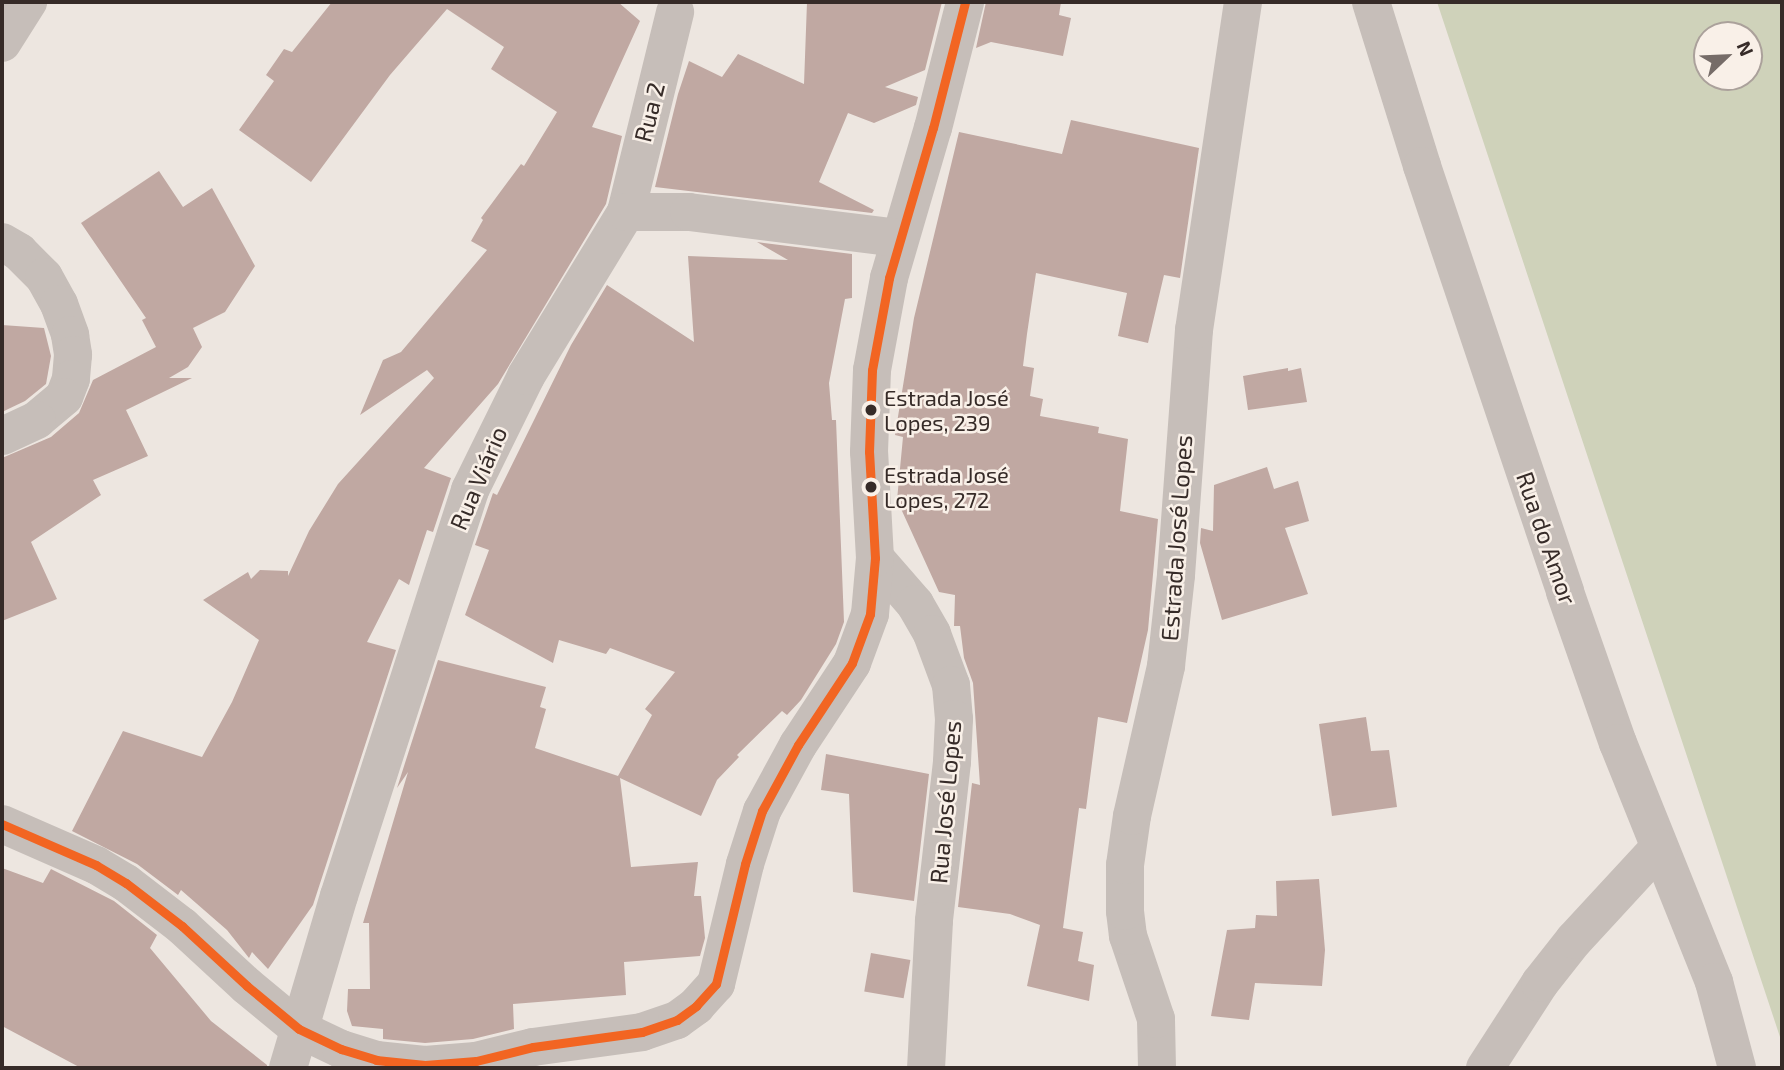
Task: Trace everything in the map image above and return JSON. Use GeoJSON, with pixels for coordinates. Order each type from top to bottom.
{"type":"FeatureCollection","features":[{"type":"Feature","properties":{"kind":"street"},"geometry":{"type":"LineString","coordinates":[[2,43],[28,2]]}},
{"type":"Feature","properties":{"kind":"street"},"geometry":{"type":"LineString","coordinates":[[2,824],[96,865],[126,883],[182,926],[299,1029],[341,1049],[376,1060],[445,1065],[476,1062],[533,1047],[642,1032],[677,1020],[696,1006],[716,984],[744,864],[762,811],[785,766],[841,681],[861,642],[872,604],[876,558],[869,452],[871,383],[879,327],[899,239],[933,128],[965,2]]}},
{"type":"Feature","properties":{"kind":"street","name":"Estrada José Lopes"},"geometry":{"type":"LineString","coordinates":[[1157,1068],[1156,1019],[1128,936],[1125,865],[1132,816],[1166,666],[1176,575],[1194,330],[1243,2]]}},
{"type":"Feature","properties":{"kind":"street","name":"Rua do Amor"},"geometry":{"type":"LineString","coordinates":[[1371,2],[1561,579],[1659,848],[1714,982],[1737,1068]]}},
{"type":"Feature","properties":{"kind":"street","name":"Rua 2"},"geometry":{"type":"LineString","coordinates":[[626,212],[675,12]]}},
{"type":"Feature","properties":{"kind":"street"},"geometry":{"type":"LineString","coordinates":[[626,212],[689,212],[899,239]]}},
{"type":"Feature","properties":{"kind":"street","name":"Rua Viário"},"geometry":{"type":"LineString","coordinates":[[288,1068],[447,555],[470,490],[526,376],[626,212]]}},
{"type":"Feature","properties":{"kind":"street"},"geometry":{"type":"LineString","coordinates":[[2,242],[19,252],[44,277],[59,304],[70,334],[73,355],[71,379],[64,397],[37,420],[2,436]]}},
{"type":"Feature","properties":{"kind":"street","name":"Rua José Lopes"},"geometry":{"type":"LineString","coordinates":[[876,558],[915,604],[932,634],[951,685],[954,719],[952,762],[934,921],[926,1068]]}},
{"type":"Feature","properties":{"kind":"street"},"geometry":{"type":"LineString","coordinates":[[1485,1068],[1540,983],[1574,940],[1659,848]]}},
{"type":"Feature","properties":{"kind":"green space"},"geometry":{"type":"Polygon","coordinates":[[[1437,2],[1782,2],[1782,1043],[1437,2]]]}},
{"type":"Feature","properties":{"kind":"building"},"geometry":{"type":"Polygon","coordinates":[[[332,2],[618,2],[640,21],[592,127],[622,136],[606,204],[498,384],[424,468],[451,478],[433,532],[427,530],[409,585],[399,579],[367,642],[396,650],[313,905],[268,969],[252,952],[249,958],[227,930],[181,890],[178,895],[137,864],[72,831],[123,731],[202,757],[232,702],[259,640],[203,600],[248,572],[251,579],[260,570],[288,571],[288,576],[309,531],[338,484],[434,378],[427,370],[360,415],[383,360],[401,352],[487,250],[471,241],[483,220],[481,218],[521,164],[524,166],[557,112],[491,69],[504,47],[447,9],[390,75],[311,182],[239,130],[274,81],[266,75],[284,49],[292,52],[332,2]]]}},
{"type":"Feature","properties":{"kind":"building"},"geometry":{"type":"Polygon","coordinates":[[[807,2],[942,2],[925,70],[885,87],[918,97],[916,105],[874,123],[848,113],[819,182],[874,210],[872,213],[655,187],[689,61],[722,77],[738,54],[804,84],[807,2]]]}},
{"type":"Feature","properties":{"kind":"building"},"geometry":{"type":"Polygon","coordinates":[[[986,2],[1061,2],[1059,15],[1071,18],[1063,56],[991,42],[976,48],[986,2]]]}},
{"type":"Feature","properties":{"kind":"building"},"geometry":{"type":"Polygon","coordinates":[[[1071,120],[1199,148],[1180,278],[1164,275],[1148,343],[1118,336],[1127,293],[1036,273],[1027,334],[1023,366],[1034,368],[1030,396],[1043,399],[1040,416],[1099,427],[1098,433],[1128,439],[1120,511],[1158,519],[1148,630],[1127,723],[1098,717],[1086,809],[1079,808],[1063,928],[1083,932],[1078,961],[1094,965],[1089,1001],[1027,986],[1040,925],[1010,914],[958,907],[972,783],[980,785],[973,683],[964,658],[960,626],[954,626],[955,595],[939,592],[897,500],[903,437],[895,435],[914,318],[959,132],[1062,154],[1071,120]]]}},
{"type":"Feature","properties":{"kind":"building"},"geometry":{"type":"Polygon","coordinates":[[[159,171],[183,207],[212,188],[255,266],[225,312],[193,328],[202,347],[188,367],[169,378],[192,378],[126,410],[148,456],[93,480],[101,495],[31,542],[57,599],[2,621],[2,458],[51,437],[79,413],[93,380],[156,347],[142,320],[146,318],[81,223],[159,171]]]}},
{"type":"Feature","properties":{"kind":"building"},"geometry":{"type":"Polygon","coordinates":[[[757,242],[852,254],[852,298],[845,299],[829,383],[832,420],[836,420],[844,622],[836,644],[801,700],[787,715],[782,711],[737,755],[739,757],[717,780],[701,816],[620,778],[631,867],[698,862],[694,896],[701,896],[705,938],[700,956],[624,962],[626,995],[513,1004],[514,1029],[473,1039],[425,1043],[383,1039],[383,1029],[352,1026],[347,1011],[348,989],[370,989],[369,923],[363,923],[408,772],[397,788],[438,660],[546,687],[540,707],[546,709],[535,748],[618,776],[652,715],[645,709],[675,672],[610,648],[606,654],[559,640],[553,663],[465,615],[489,550],[475,545],[493,493],[497,495],[571,345],[607,285],[694,342],[688,256],[788,260],[757,242]]]}},
{"type":"Feature","properties":{"kind":"building"},"geometry":{"type":"Polygon","coordinates":[[[2,325],[44,328],[51,356],[46,384],[25,401],[2,412],[2,325]]]}},
{"type":"Feature","properties":{"kind":"building"},"geometry":{"type":"Polygon","coordinates":[[[1288,368],[1288,371],[1301,368],[1307,402],[1248,410],[1243,376],[1288,368]]]}},
{"type":"Feature","properties":{"kind":"building"},"geometry":{"type":"Polygon","coordinates":[[[1267,467],[1274,489],[1298,481],[1309,521],[1285,528],[1308,594],[1222,620],[1200,543],[1201,528],[1213,531],[1214,485],[1267,467]]]}},
{"type":"Feature","properties":{"kind":"building"},"geometry":{"type":"Polygon","coordinates":[[[1366,717],[1371,751],[1389,750],[1397,807],[1332,816],[1319,724],[1366,717]]]}},
{"type":"Feature","properties":{"kind":"building"},"geometry":{"type":"Polygon","coordinates":[[[826,754],[929,774],[914,901],[853,892],[849,794],[821,790],[826,754]]]}},
{"type":"Feature","properties":{"kind":"building"},"geometry":{"type":"Polygon","coordinates":[[[2,868],[43,883],[51,869],[114,901],[157,935],[150,948],[211,1021],[267,1065],[267,1068],[81,1068],[2,1026],[2,868]]]}},
{"type":"Feature","properties":{"kind":"building"},"geometry":{"type":"Polygon","coordinates":[[[1319,879],[1325,950],[1322,986],[1255,983],[1249,1020],[1211,1016],[1227,930],[1255,928],[1256,915],[1277,916],[1276,881],[1319,879]]]}},
{"type":"Feature","properties":{"kind":"building"},"geometry":{"type":"Polygon","coordinates":[[[871,953],[910,960],[904,998],[864,991],[871,953]]]}},
{"type":"Feature","properties":{"kind":"transit line"},"geometry":{"type":"LineString","coordinates":[[2,824],[96,865],[126,883],[182,926],[299,1029],[341,1049],[376,1060],[425,1065],[476,1061],[533,1047],[642,1032],[677,1020],[696,1006],[716,984],[745,864],[762,811],[798,745],[852,663],[870,614],[875,558],[869,452],[872,370],[889,278],[933,128],[965,2]]}},
{"type":"Feature","properties":{"kind":"place","name":"Estrada José Lopes, 239"},"geometry":{"type":"Point","coordinates":[871,410]}},
{"type":"Feature","properties":{"kind":"place","name":"Estrada José Lopes, 272"},"geometry":{"type":"Point","coordinates":[871,487]}}]}
